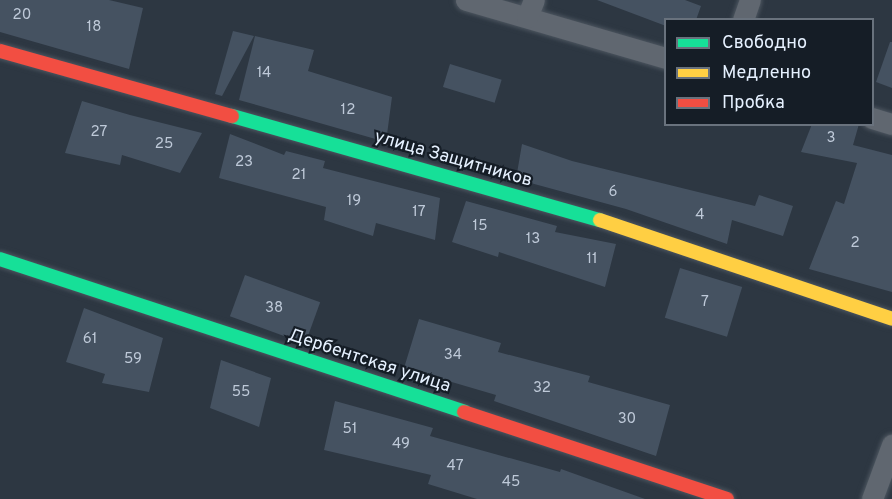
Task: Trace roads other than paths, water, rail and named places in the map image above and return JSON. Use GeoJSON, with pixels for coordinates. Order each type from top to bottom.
{"type":"FeatureCollection","features":[{"type":"Feature","properties":{"kind":"street"},"geometry":{"type":"LineString","coordinates":[[466,0],[531,9],[664,57]]}},
{"type":"Feature","properties":{"kind":"street"},"geometry":{"type":"LineString","coordinates":[[744,18],[750,0]]}},
{"type":"Feature","properties":{"kind":"street","name":"улица Защитников"},"geometry":{"type":"LineString","coordinates":[[0,51],[621,226],[892,319]]}},
{"type":"Feature","properties":{"kind":"street"},"geometry":{"type":"LineString","coordinates":[[874,118],[892,123]]}},
{"type":"Feature","properties":{"kind":"street","name":"Дербентская улица"},"geometry":{"type":"LineString","coordinates":[[0,259],[727,499]]}},
{"type":"Feature","properties":{"kind":"street"},"geometry":{"type":"LineString","coordinates":[[872,499],[892,446]]}}]}
